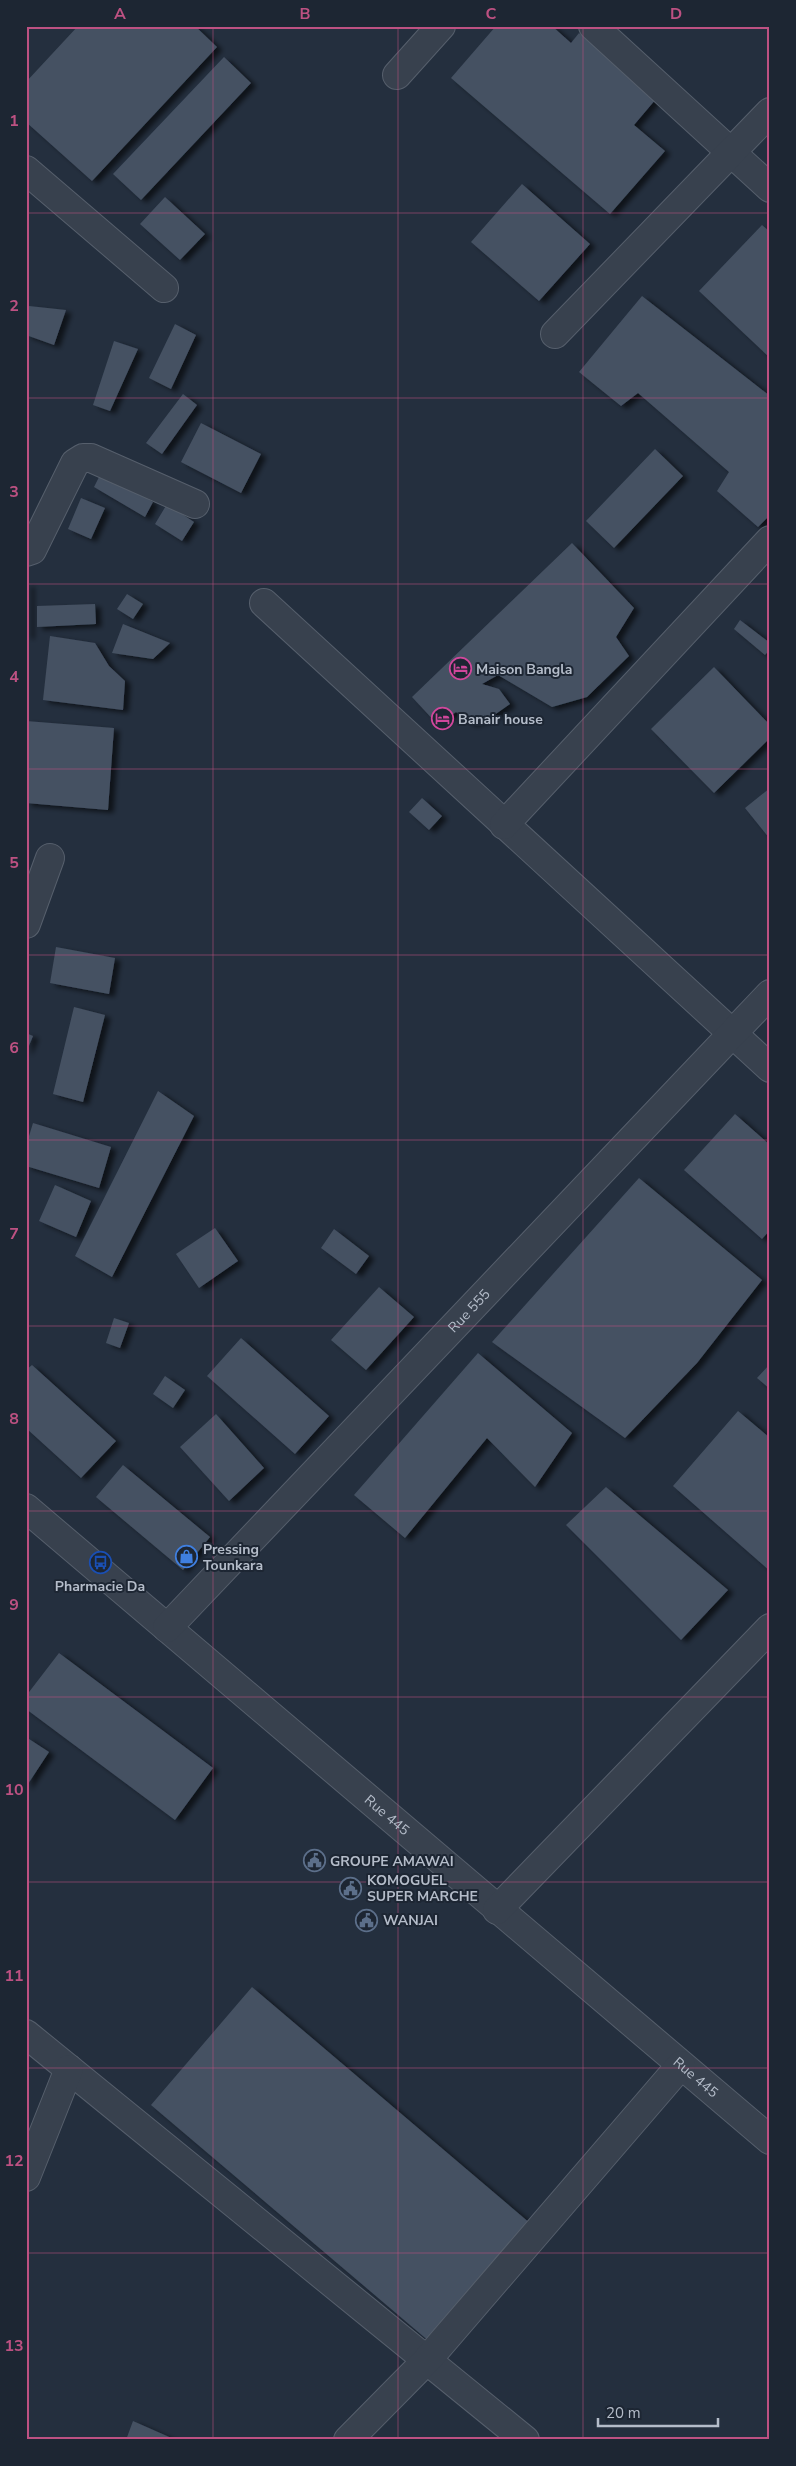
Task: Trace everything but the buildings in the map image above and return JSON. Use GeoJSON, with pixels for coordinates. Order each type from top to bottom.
{"type":"FeatureCollection","features":[{"type":"Feature","properties":{"kind":"street"},"geometry":{"type":"LineString","coordinates":[[396,75],[441,26]]}},
{"type":"Feature","properties":{"kind":"street"},"geometry":{"type":"LineString","coordinates":[[593,26],[770,188]]}},
{"type":"Feature","properties":{"kind":"street"},"geometry":{"type":"LineString","coordinates":[[555,334],[770,112]]}},
{"type":"Feature","properties":{"kind":"street"},"geometry":{"type":"LineString","coordinates":[[26,170],[164,288]]}},
{"type":"Feature","properties":{"kind":"street"},"geometry":{"type":"LineString","coordinates":[[26,552],[32,550],[75,463],[83,458],[91,458],[195,504]]}},
{"type":"Feature","properties":{"kind":"street"},"geometry":{"type":"LineString","coordinates":[[504,825],[770,540]]}},
{"type":"Feature","properties":{"kind":"street"},"geometry":{"type":"LineString","coordinates":[[264,603],[770,1068]]}},
{"type":"Feature","properties":{"kind":"street"},"geometry":{"type":"LineString","coordinates":[[26,924],[50,858]]}},
{"type":"Feature","properties":{"kind":"street","name":"Rue 555"},"geometry":{"type":"LineString","coordinates":[[167,1628],[770,994]]}},
{"type":"Feature","properties":{"kind":"street","name":"Rue 445"},"geometry":{"type":"LineString","coordinates":[[26,1508],[770,2140]]}},
{"type":"Feature","properties":{"kind":"street"},"geometry":{"type":"LineString","coordinates":[[498,1910],[770,1628]]}},
{"type":"Feature","properties":{"kind":"street"},"geometry":{"type":"LineString","coordinates":[[26,2034],[525,2440]]}},
{"type":"Feature","properties":{"kind":"street"},"geometry":{"type":"LineString","coordinates":[[348,2440],[427,2360],[682,2065]]}},
{"type":"Feature","properties":{"kind":"street"},"geometry":{"type":"LineString","coordinates":[[26,2177],[69,2069]]}},
{"type":"Feature","properties":{"kind":"place","name":"Maison Bangla"},"geometry":{"type":"Point","coordinates":[460,669]}},
{"type":"Feature","properties":{"kind":"place","name":"Banair house"},"geometry":{"type":"Point","coordinates":[442,719]}},
{"type":"Feature","properties":{"kind":"place","name":"Pressing Tounkara"},"geometry":{"type":"Point","coordinates":[187,1557]}},
{"type":"Feature","properties":{"kind":"place","name":"Pharmacie Da"},"geometry":{"type":"Point","coordinates":[100,1563]}},
{"type":"Feature","properties":{"kind":"place","name":"GROUPE AMAWAI"},"geometry":{"type":"Point","coordinates":[314,1861]}},
{"type":"Feature","properties":{"kind":"place","name":"KOMOGUEL SUPER MARCHE"},"geometry":{"type":"Point","coordinates":[351,1888]}},
{"type":"Feature","properties":{"kind":"place","name":"WANJAI"},"geometry":{"type":"Point","coordinates":[367,1920]}}]}
